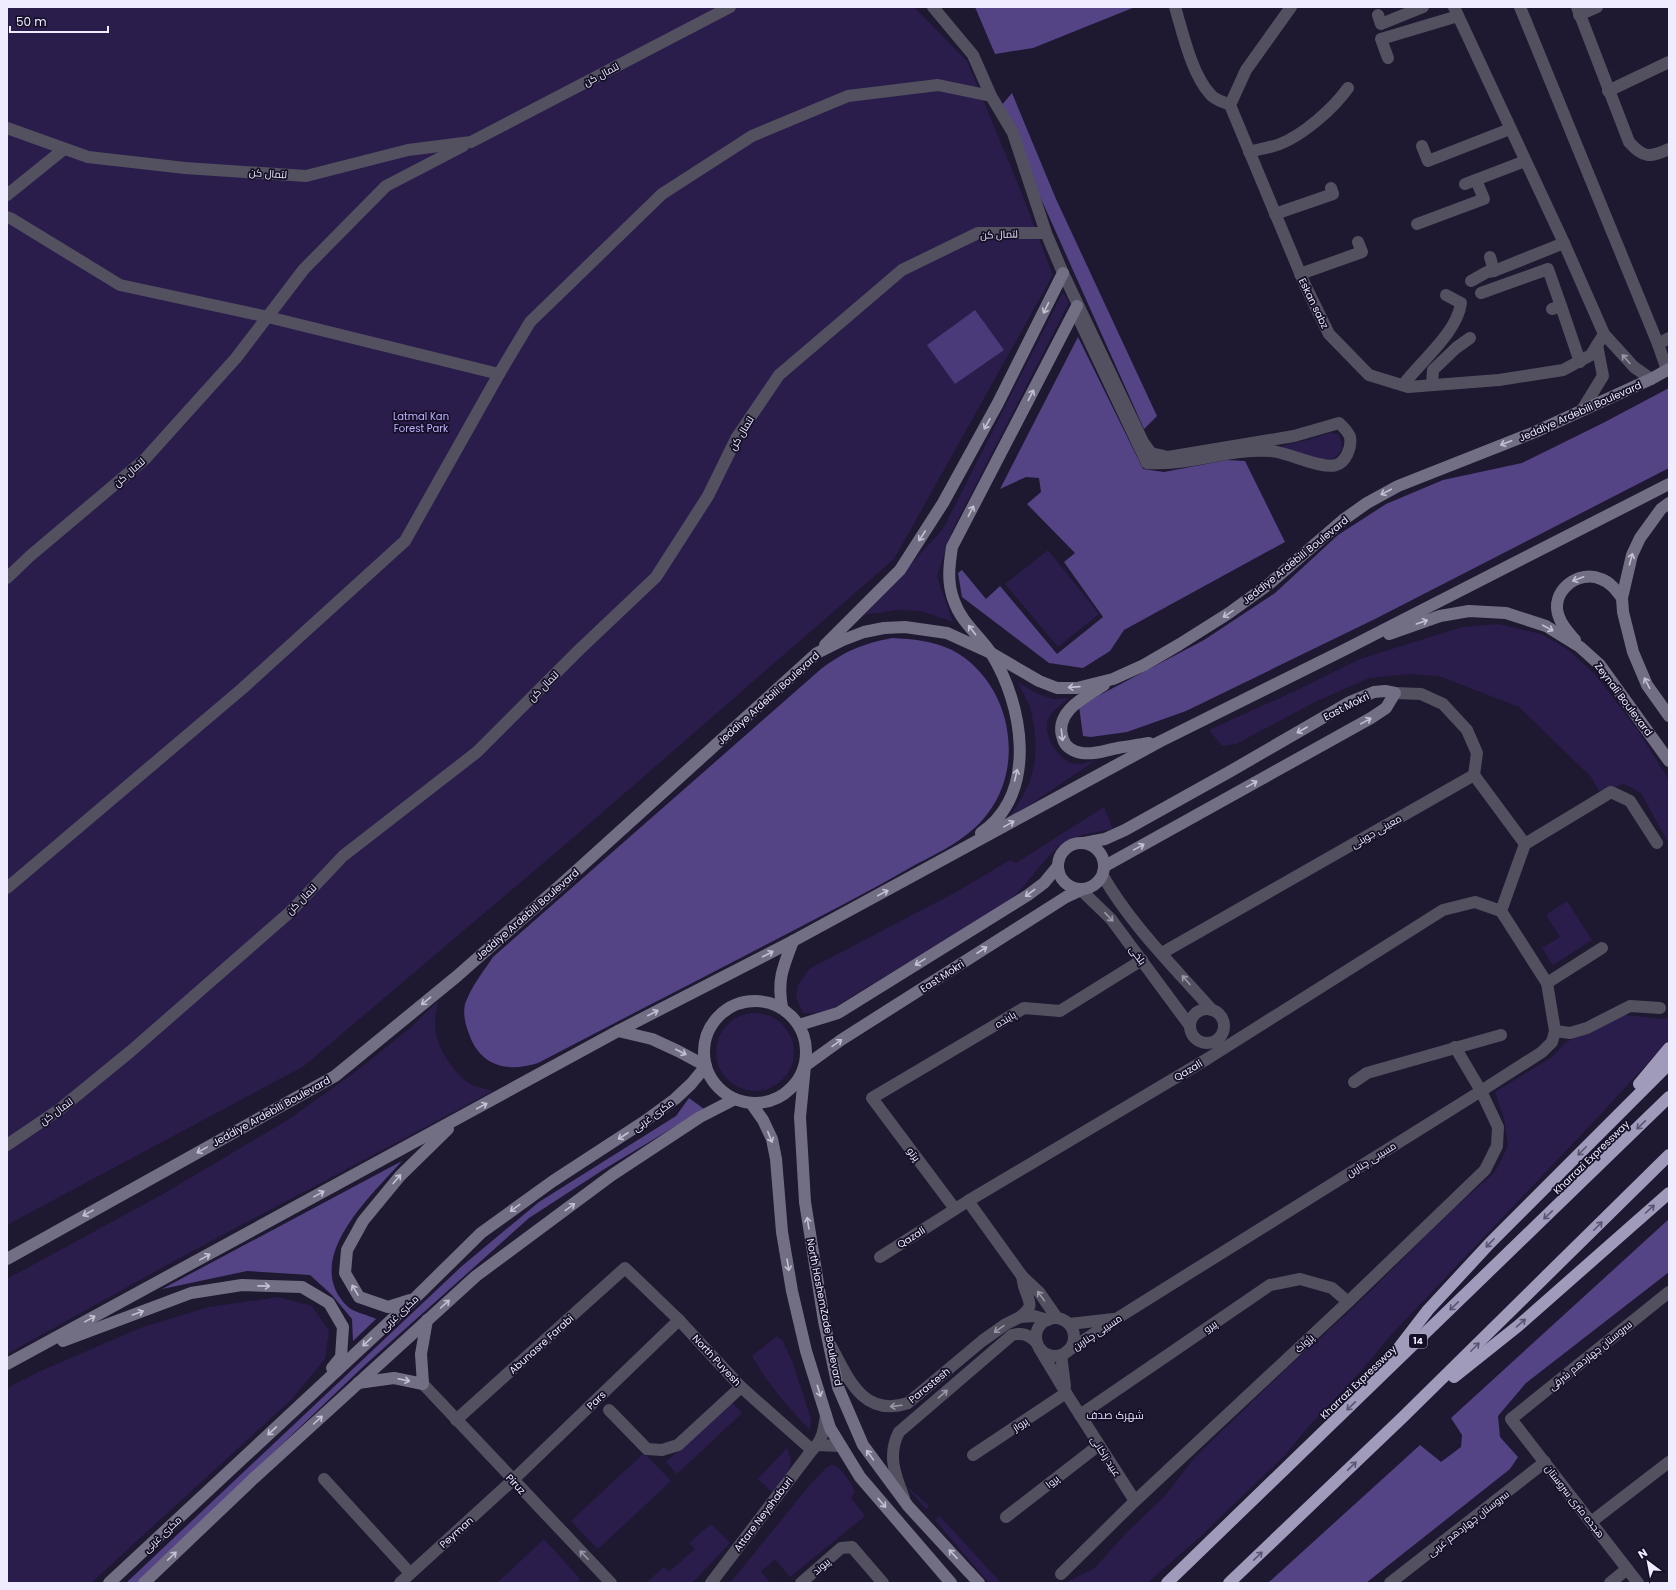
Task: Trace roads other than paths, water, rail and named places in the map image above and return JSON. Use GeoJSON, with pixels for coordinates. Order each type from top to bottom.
{"type":"FeatureCollection","features":[{"type":"Feature","properties":{"kind":"highway"},"geometry":{"type":"LineString","coordinates":[[1599,1134],[1669,1048]]}},
{"type":"Feature","properties":{"kind":"highway"},"geometry":{"type":"LineString","coordinates":[[1367,1390],[1428,1310],[1490,1243],[1669,1064]]}},
{"type":"Feature","properties":{"kind":"highway","name":"Kharrazi Expressway"},"geometry":{"type":"LineString","coordinates":[[1167,1583],[1669,1098]]}},
{"type":"Feature","properties":{"kind":"highway"},"geometry":{"type":"LineString","coordinates":[[1229,1583],[1403,1417],[1669,1155]]}},
{"type":"Feature","properties":{"kind":"highway"},"geometry":{"type":"LineString","coordinates":[[1403,1417],[1518,1326],[1669,1193]]}},
{"type":"Feature","properties":{"kind":"main road"},"geometry":{"type":"LineString","coordinates":[[817,653],[900,570],[913,550],[943,502],[998,403],[1063,273]]}},
{"type":"Feature","properties":{"kind":"main road"},"geometry":{"type":"LineString","coordinates":[[937,863],[987,829],[1001,815],[1010,797],[1016,778],[1020,757],[1020,739],[1016,714],[1011,697],[990,653],[962,617],[954,602],[948,568],[952,547],[1076,308]]}},
{"type":"Feature","properties":{"kind":"main road","name":"Jeddiye Ardebili Boulevard"},"geometry":{"type":"LineString","coordinates":[[7,1259],[335,1076],[462,971],[570,876],[817,653],[843,640],[864,632],[884,628],[905,627],[947,633],[990,653],[1039,681],[1057,688],[1077,688],[1113,679],[1180,644],[1229,613],[1270,584],[1343,520],[1367,503],[1398,486],[1535,432],[1652,379],[1668,369]]}},
{"type":"Feature","properties":{"kind":"main road"},"geometry":{"type":"LineString","coordinates":[[7,1364],[618,1031],[793,941],[1159,742],[1346,649],[1669,484]]}},
{"type":"Feature","properties":{"kind":"main road"},"geometry":{"type":"LineString","coordinates":[[1669,503],[1661,509],[1644,532],[1632,554],[1622,598],[1626,626],[1633,652],[1647,685],[1669,716]]}},
{"type":"Feature","properties":{"kind":"main road"},"geometry":{"type":"LineString","coordinates":[[1580,647],[1567,631],[1558,616],[1557,603],[1561,592],[1570,582],[1581,577],[1591,576],[1602,579],[1612,586],[1622,598]]}},
{"type":"Feature","properties":{"kind":"main road","name":"Zeynali Boulevard"},"geometry":{"type":"LineString","coordinates":[[1346,649],[1440,616],[1469,611],[1506,612],[1546,626],[1580,647],[1600,665],[1669,761]]}},
{"type":"Feature","properties":{"kind":"main road"},"geometry":{"type":"LineString","coordinates":[[1113,679],[1079,700],[1067,712],[1062,722],[1061,733],[1063,742],[1070,749],[1082,753],[1097,753],[1117,748],[1159,742]]}},
{"type":"Feature","properties":{"kind":"main road","name":"East Mokri"},"geometry":{"type":"LineString","coordinates":[[1084,843],[1105,839],[1125,830],[1350,702],[1374,692],[1385,691],[1395,693],[1386,708],[1371,718],[1104,871]]}},
{"type":"Feature","properties":{"kind":"main road"},"geometry":{"type":"LineString","coordinates":[[1084,843],[1096,848],[1101,853],[1104,871],[1094,886],[1081,890],[1068,885],[1062,880],[1058,866],[1059,858],[1069,847],[1084,843]]}},
{"type":"Feature","properties":{"kind":"main road"},"geometry":{"type":"LineString","coordinates":[[799,1025],[838,1013],[1028,895],[1044,883],[1058,866]]}},
{"type":"Feature","properties":{"kind":"main road","name":"East Mokri"},"geometry":{"type":"LineString","coordinates":[[805,1066],[841,1040],[1066,897],[1081,890]]}},
{"type":"Feature","properties":{"kind":"main road"},"geometry":{"type":"LineString","coordinates":[[782,1007],[780,994],[781,974],[793,941]]}},
{"type":"Feature","properties":{"kind":"main road"},"geometry":{"type":"LineString","coordinates":[[758,1001],[782,1007],[799,1025],[805,1038],[807,1052],[805,1066],[799,1079],[790,1090],[778,1098],[765,1102],[751,1103],[735,1099],[723,1092],[712,1080],[706,1066],[704,1050],[707,1034],[716,1020],[728,1009],[742,1003],[758,1001]]}},
{"type":"Feature","properties":{"kind":"main road"},"geometry":{"type":"LineString","coordinates":[[618,1031],[652,1040],[678,1051],[706,1066]]}},
{"type":"Feature","properties":{"kind":"main road","name":"مکری غربی"},"geometry":{"type":"LineString","coordinates":[[109,1583],[415,1298],[481,1233],[553,1181],[645,1121],[675,1099],[691,1084],[706,1066]]}},
{"type":"Feature","properties":{"kind":"main road","name":"North HashemZade Boulevard"},"geometry":{"type":"LineString","coordinates":[[805,1066],[800,1117],[805,1202],[828,1339],[838,1387],[863,1445],[908,1506],[979,1583]]}},
{"type":"Feature","properties":{"kind":"main road"},"geometry":{"type":"LineString","coordinates":[[144,1583],[254,1479],[476,1276],[612,1175],[700,1117],[735,1099]]}},
{"type":"Feature","properties":{"kind":"main road"},"geometry":{"type":"LineString","coordinates":[[751,1103],[763,1120],[772,1140],[776,1159],[782,1232],[792,1291],[806,1351],[830,1428],[860,1477],[952,1583]]}},
{"type":"Feature","properties":{"kind":"main road"},"geometry":{"type":"LineString","coordinates":[[415,1298],[388,1307],[360,1297],[345,1273],[347,1250],[363,1222],[400,1176],[459,1118]]}},
{"type":"Feature","properties":{"kind":"main road"},"geometry":{"type":"LineString","coordinates":[[23,1356],[191,1293],[242,1285],[302,1287],[329,1303],[344,1327],[341,1357],[310,1395]]}},
{"type":"Feature","properties":{"kind":"main road"},"geometry":{"type":"LineString","coordinates":[[358,1383],[394,1378],[423,1384],[421,1354],[427,1320]]}},
{"type":"Feature","properties":{"kind":"main road"},"geometry":{"type":"LineString","coordinates":[[1162,1583],[1186,1564]]}},
{"type":"Feature","properties":{"kind":"street","name":"لتمال کن"},"geometry":{"type":"LineString","coordinates":[[7,578],[30,556],[145,459],[236,358],[304,269],[386,186],[730,7]]}},
{"type":"Feature","properties":{"kind":"street"},"geometry":{"type":"LineString","coordinates":[[933,7],[972,55],[991,96],[1013,133],[1046,233],[1076,308],[1147,463],[1166,464],[1252,451],[1273,451],[1323,465],[1334,466],[1342,463],[1348,452],[1350,438],[1346,430],[1339,423],[1294,436],[1168,457],[1151,453],[1143,442],[1076,308]]}},
{"type":"Feature","properties":{"kind":"street"},"geometry":{"type":"LineString","coordinates":[[1175,7],[1186,46],[1199,76],[1211,96],[1230,105],[1246,70],[1291,7]]}},
{"type":"Feature","properties":{"kind":"street"},"geometry":{"type":"LineString","coordinates":[[1378,15],[1381,24],[1423,7]]}},
{"type":"Feature","properties":{"kind":"street"},"geometry":{"type":"LineString","coordinates":[[1520,7],[1668,369]]}},
{"type":"Feature","properties":{"kind":"street"},"geometry":{"type":"LineString","coordinates":[[1597,7],[1578,11],[1629,142],[1638,152],[1646,155],[1655,155],[1669,149]]}},
{"type":"Feature","properties":{"kind":"street"},"geometry":{"type":"LineString","coordinates":[[1388,58],[1381,39],[1456,11],[1564,243],[1604,334],[1634,367],[1652,379]]}},
{"type":"Feature","properties":{"kind":"street"},"geometry":{"type":"LineString","coordinates":[[1608,91],[1669,62]]}},
{"type":"Feature","properties":{"kind":"street"},"geometry":{"type":"LineString","coordinates":[[7,888],[243,688],[405,541],[530,322],[662,194],[752,136],[848,96],[938,85],[991,96]]}},
{"type":"Feature","properties":{"kind":"street"},"geometry":{"type":"LineString","coordinates":[[1249,152],[1280,144],[1300,133],[1341,98],[1348,88]]}},
{"type":"Feature","properties":{"kind":"street","name":"Eskan sabz"},"geometry":{"type":"LineString","coordinates":[[1230,105],[1300,274],[1329,334],[1369,375],[1408,387],[1499,380],[1563,370],[1591,355],[1604,334]]}},
{"type":"Feature","properties":{"kind":"street","name":"لتمال کن"},"geometry":{"type":"LineString","coordinates":[[7,128],[88,157],[185,168],[306,176],[408,150],[471,142]]}},
{"type":"Feature","properties":{"kind":"street"},"geometry":{"type":"LineString","coordinates":[[1422,146],[1428,161],[1510,129]]}},
{"type":"Feature","properties":{"kind":"street"},"geometry":{"type":"LineString","coordinates":[[7,194],[64,149]]}},
{"type":"Feature","properties":{"kind":"street"},"geometry":{"type":"LineString","coordinates":[[1465,184],[1525,161]]}},
{"type":"Feature","properties":{"kind":"street"},"geometry":{"type":"LineString","coordinates":[[1417,224],[1484,199],[1476,180]]}},
{"type":"Feature","properties":{"kind":"street"},"geometry":{"type":"LineString","coordinates":[[1275,214],[1333,194],[1331,188]]}},
{"type":"Feature","properties":{"kind":"street"},"geometry":{"type":"LineString","coordinates":[[7,217],[63,249],[120,285],[268,317],[499,374]]}},
{"type":"Feature","properties":{"kind":"street","name":"لتمال کن"},"geometry":{"type":"LineString","coordinates":[[7,1145],[60,1109],[131,1051],[290,912],[344,856],[477,752],[579,650],[656,577],[708,496],[737,437],[779,375],[902,270],[978,233],[1046,233]]}},
{"type":"Feature","properties":{"kind":"street"},"geometry":{"type":"LineString","coordinates":[[1300,274],[1362,252],[1358,242]]}},
{"type":"Feature","properties":{"kind":"street"},"geometry":{"type":"LineString","coordinates":[[1471,281],[1487,272],[1494,271],[1564,243]]}},
{"type":"Feature","properties":{"kind":"street"},"geometry":{"type":"LineString","coordinates":[[1490,257],[1494,271]]}},
{"type":"Feature","properties":{"kind":"street"},"geometry":{"type":"LineString","coordinates":[[1481,293],[1548,269],[1556,308],[1580,362]]}},
{"type":"Feature","properties":{"kind":"street"},"geometry":{"type":"LineString","coordinates":[[1403,385],[1416,368],[1435,348],[1460,312],[1461,303],[1446,295]]}},
{"type":"Feature","properties":{"kind":"street"},"geometry":{"type":"LineString","coordinates":[[1432,385],[1433,370],[1456,348],[1470,338]]}},
{"type":"Feature","properties":{"kind":"street"},"geometry":{"type":"LineString","coordinates":[[1658,344],[1669,338]]}},
{"type":"Feature","properties":{"kind":"street"},"geometry":{"type":"LineString","coordinates":[[1582,410],[1603,376],[1597,345]]}},
{"type":"Feature","properties":{"kind":"street"},"geometry":{"type":"LineString","coordinates":[[1395,693],[1421,694],[1443,704],[1467,730],[1476,753],[1474,775],[1525,844]]}},
{"type":"Feature","properties":{"kind":"street","name":"معینی جوینی"},"geometry":{"type":"LineString","coordinates":[[1162,954],[1474,775]]}},
{"type":"Feature","properties":{"kind":"street"},"geometry":{"type":"LineString","coordinates":[[1657,844],[1630,801],[1611,792],[1525,844],[1502,911],[1547,983],[1555,1032],[1570,1033],[1587,1028],[1630,1006],[1660,1008]]}},
{"type":"Feature","properties":{"kind":"street","name":"بلخی"},"geometry":{"type":"LineString","coordinates":[[1104,871],[1116,898],[1162,954],[1212,1010]]}},
{"type":"Feature","properties":{"kind":"street","name":"بلخی"},"geometry":{"type":"LineString","coordinates":[[1081,890],[1111,919],[1190,1026]]}},
{"type":"Feature","properties":{"kind":"street","name":"Qazali"},"geometry":{"type":"LineString","coordinates":[[880,1257],[968,1201],[1213,1055],[1443,910],[1475,902],[1502,911]]}},
{"type":"Feature","properties":{"kind":"street"},"geometry":{"type":"LineString","coordinates":[[1547,983],[1602,948]]}},
{"type":"Feature","properties":{"kind":"street","name":"پاینده"},"geometry":{"type":"LineString","coordinates":[[872,1098],[1024,1008],[1060,1011],[1142,960]]}},
{"type":"Feature","properties":{"kind":"street"},"geometry":{"type":"LineString","coordinates":[[1213,1055],[1202,1042],[1193,1036],[1190,1026],[1193,1016],[1197,1012],[1202,1010],[1212,1010],[1216,1012],[1239,1038]]}},
{"type":"Feature","properties":{"kind":"street"},"geometry":{"type":"LineString","coordinates":[[1202,1042],[1213,1041],[1221,1034],[1223,1023],[1222,1018]]}},
{"type":"Feature","properties":{"kind":"street","name":"مسیبی چناربن"},"geometry":{"type":"LineString","coordinates":[[1063,1354],[1116,1319],[1542,1052],[1552,1042],[1555,1032]]}},
{"type":"Feature","properties":{"kind":"street"},"geometry":{"type":"LineString","coordinates":[[1354,1082],[1368,1073],[1501,1035]]}},
{"type":"Feature","properties":{"kind":"street","name":"پژواک"},"geometry":{"type":"LineString","coordinates":[[1061,1574],[1135,1501],[1348,1302],[1485,1170],[1496,1146],[1498,1127],[1481,1091],[1455,1048]]}},
{"type":"Feature","properties":{"kind":"street","name":"پرتو"},"geometry":{"type":"LineString","coordinates":[[872,1098],[955,1209]]}},
{"type":"Feature","properties":{"kind":"street"},"geometry":{"type":"LineString","coordinates":[[968,1201],[1022,1276],[1039,1292],[1053,1319]]}},
{"type":"Feature","properties":{"kind":"street","name":"North Puyesh"},"geometry":{"type":"LineString","coordinates":[[625,1268],[680,1320],[741,1387],[814,1447]]}},
{"type":"Feature","properties":{"kind":"street","name":"Abunasre Farabi"},"geometry":{"type":"LineString","coordinates":[[456,1420],[625,1268]]}},
{"type":"Feature","properties":{"kind":"street"},"geometry":{"type":"LineString","coordinates":[[1020,1317],[1028,1311],[1030,1306],[1030,1300],[1024,1287],[1022,1276]]}},
{"type":"Feature","properties":{"kind":"street","name":"پیرو"},"geometry":{"type":"LineString","coordinates":[[1080,1415],[1270,1286],[1300,1279],[1332,1288],[1348,1302]]}},
{"type":"Feature","properties":{"kind":"street","name":"سروستان چهاردهم شرقی"},"geometry":{"type":"LineString","coordinates":[[1511,1418],[1669,1292]]}},
{"type":"Feature","properties":{"kind":"street"},"geometry":{"type":"LineString","coordinates":[[1020,1317],[1034,1316],[1053,1319],[1069,1324],[1116,1319]]}},
{"type":"Feature","properties":{"kind":"street","name":"Parastesh"},"geometry":{"type":"LineString","coordinates":[[828,1339],[852,1385],[864,1397],[878,1405],[895,1408],[908,1403],[982,1341],[1006,1324],[1020,1317]]}},
{"type":"Feature","properties":{"kind":"street"},"geometry":{"type":"LineString","coordinates":[[1053,1319],[1040,1325],[1037,1331],[1038,1345],[1049,1355],[1063,1354]]}},
{"type":"Feature","properties":{"kind":"street","name":"Pars"},"geometry":{"type":"LineString","coordinates":[[513,1480],[680,1320]]}},
{"type":"Feature","properties":{"kind":"street"},"geometry":{"type":"LineString","coordinates":[[1066,1393],[1063,1354],[1073,1342],[1074,1335],[1069,1324]]}},
{"type":"Feature","properties":{"kind":"street","name":"Parastesh"},"geometry":{"type":"LineString","coordinates":[[908,1506],[894,1474],[892,1452],[894,1441],[899,1432],[1012,1335],[1019,1333],[1030,1336],[1038,1345]]}},
{"type":"Feature","properties":{"kind":"street","name":"عبید زاکانی"},"geometry":{"type":"LineString","coordinates":[[1038,1345],[1066,1393],[1135,1501]]}},
{"type":"Feature","properties":{"kind":"street","name":"Piruz"},"geometry":{"type":"LineString","coordinates":[[423,1384],[611,1583]]}},
{"type":"Feature","properties":{"kind":"street"},"geometry":{"type":"LineString","coordinates":[[610,1410],[648,1449],[662,1450],[678,1445],[741,1387]]}},
{"type":"Feature","properties":{"kind":"street","name":"پرواز"},"geometry":{"type":"LineString","coordinates":[[973,1455],[1066,1393]]}},
{"type":"Feature","properties":{"kind":"street","name":"Attare Neyshaburi"},"geometry":{"type":"LineString","coordinates":[[711,1583],[823,1434],[826,1415]]}},
{"type":"Feature","properties":{"kind":"street","name":"هجده متری سروستان"},"geometry":{"type":"LineString","coordinates":[[1511,1418],[1638,1583]]}},
{"type":"Feature","properties":{"kind":"street","name":"پروا"},"geometry":{"type":"LineString","coordinates":[[1006,1517],[1099,1445]]}},
{"type":"Feature","properties":{"kind":"street"},"geometry":{"type":"LineString","coordinates":[[814,1447],[841,1446]]}},
{"type":"Feature","properties":{"kind":"street","name":"سروستان چهاردهم غربی"},"geometry":{"type":"LineString","coordinates":[[1390,1583],[1545,1462]]}},
{"type":"Feature","properties":{"kind":"street"},"geometry":{"type":"LineString","coordinates":[[1591,1522],[1669,1462]]}},
{"type":"Feature","properties":{"kind":"street"},"geometry":{"type":"LineString","coordinates":[[324,1479],[410,1573]]}},
{"type":"Feature","properties":{"kind":"street","name":"Peyman"},"geometry":{"type":"LineString","coordinates":[[400,1583],[513,1480]]}},
{"type":"Feature","properties":{"kind":"street","name":"پیوند"},"geometry":{"type":"LineString","coordinates":[[800,1583],[841,1548],[852,1547],[883,1583]]}},
{"type":"Feature","properties":{"kind":"street"},"geometry":{"type":"LineString","coordinates":[[1610,1583],[1627,1569]]}},
{"type":"Feature","properties":{"kind":"district","name":"شهرک صدف"},"geometry":{"type":"Point","coordinates":[1115,1415]}},
{"type":"Feature","properties":{"kind":"park label","name":"Latmal Kan Forest Park"},"geometry":{"type":"Point","coordinates":[421,422]}}]}
